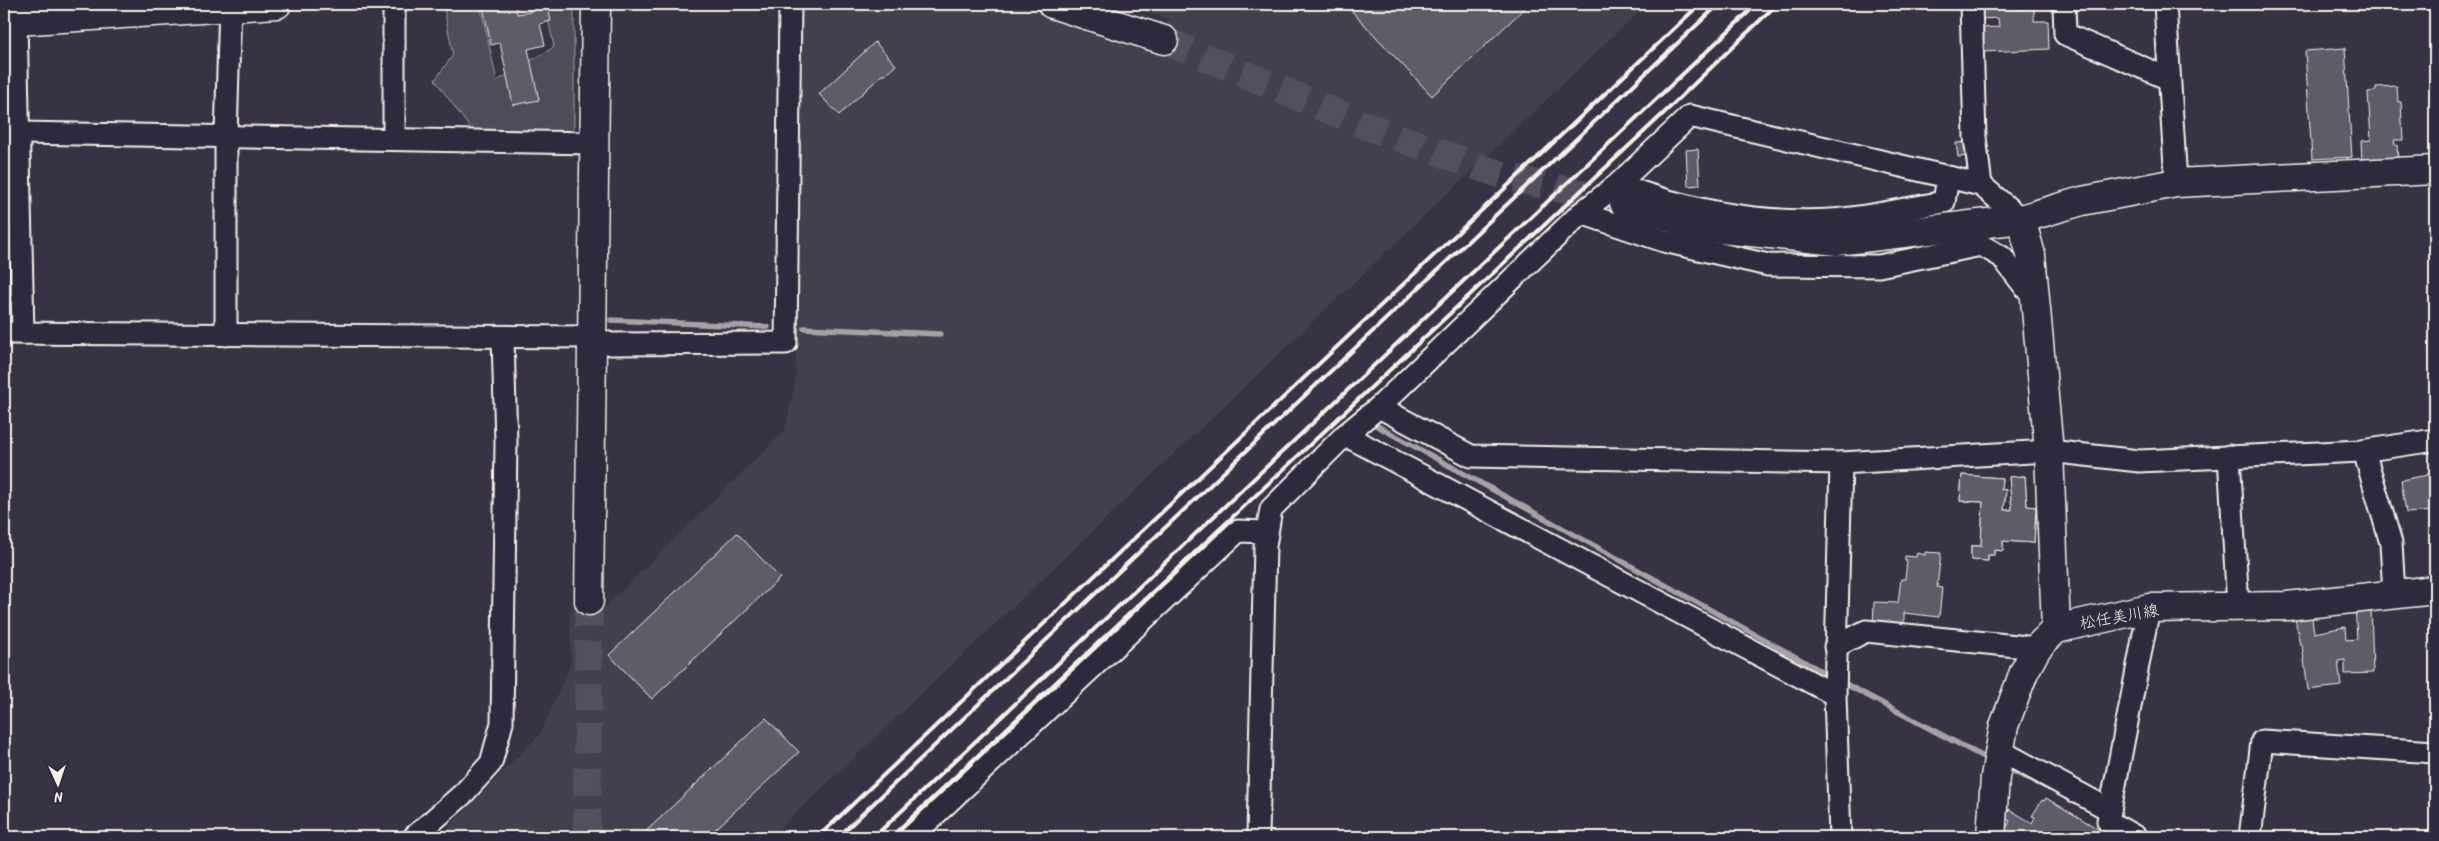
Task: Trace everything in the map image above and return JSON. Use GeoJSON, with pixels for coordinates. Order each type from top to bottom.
{"type":"FeatureCollection","features":[{"type":"Feature","properties":{"kind":"street"},"geometry":{"type":"LineString","coordinates":[[277,4],[11,14],[20,133],[13,333],[504,338],[592,337],[611,344],[786,343],[790,4]]}},
{"type":"Feature","properties":{"kind":"street"},"geometry":{"type":"LineString","coordinates":[[394,4],[394,138]]}},
{"type":"Feature","properties":{"kind":"street"},"geometry":{"type":"LineString","coordinates":[[589,601],[596,4]]}},
{"type":"Feature","properties":{"kind":"street"},"geometry":{"type":"LineString","coordinates":[[1052,4],[1164,40]]}},
{"type":"Feature","properties":{"kind":"street"},"geometry":{"type":"LineString","coordinates":[[1971,4],[1975,137],[1981,185]]}},
{"type":"Feature","properties":{"kind":"street"},"geometry":{"type":"LineString","coordinates":[[2064,4],[2065,34],[2169,80]]}},
{"type":"Feature","properties":{"kind":"street"},"geometry":{"type":"LineString","coordinates":[[2165,4],[2176,183]]}},
{"type":"Feature","properties":{"kind":"street"},"geometry":{"type":"LineString","coordinates":[[226,335],[226,137],[230,6]]}},
{"type":"Feature","properties":{"kind":"street"},"geometry":{"type":"LineString","coordinates":[[1258,837],[1266,532],[1271,509],[1344,435],[1379,407],[1580,213],[1621,193],[1690,116],[1981,185],[2021,219],[2031,255],[2050,451],[2046,639],[2024,672],[2004,726],[1997,760],[1991,837]]}},
{"type":"Feature","properties":{"kind":"street"},"geometry":{"type":"LineString","coordinates":[[20,133],[594,142]]}},
{"type":"Feature","properties":{"kind":"street"},"geometry":{"type":"LineString","coordinates":[[1621,193],[1701,227],[1837,241],[2021,219],[2082,201],[2176,183],[2435,170]]}},
{"type":"Feature","properties":{"kind":"street"},"geometry":{"type":"LineString","coordinates":[[1621,193],[1771,220],[1832,220],[1944,202],[1948,178]]}},
{"type":"Feature","properties":{"kind":"street"},"geometry":{"type":"LineString","coordinates":[[1580,213],[1664,241],[1768,265],[1879,266],[1981,244],[2002,257],[2025,287],[2034,287]]}},
{"type":"Feature","properties":{"kind":"street"},"geometry":{"type":"LineString","coordinates":[[414,837],[464,793],[491,763],[502,723],[506,442],[504,338]]}},
{"type":"Feature","properties":{"kind":"street"},"geometry":{"type":"LineString","coordinates":[[1379,407],[1471,456],[1841,462],[2050,451],[2139,461],[2364,451],[2435,440]]}},
{"type":"Feature","properties":{"kind":"street"},"geometry":{"type":"LineString","coordinates":[[1344,435],[1834,695]]}},
{"type":"Feature","properties":{"kind":"street"},"geometry":{"type":"LineString","coordinates":[[2364,451],[2391,543],[2394,594]]}},
{"type":"Feature","properties":{"kind":"street"},"geometry":{"type":"LineString","coordinates":[[2229,456],[2238,607]]}},
{"type":"Feature","properties":{"kind":"street"},"geometry":{"type":"LineString","coordinates":[[1840,837],[1834,695],[1841,462]]}},
{"type":"Feature","properties":{"kind":"street"},"geometry":{"type":"LineString","coordinates":[[911,837],[1238,532],[1266,532]]}},
{"type":"Feature","properties":{"kind":"street","name":"松任美川線"},"geometry":{"type":"LineString","coordinates":[[2046,639],[2149,608],[2287,606],[2435,590]]}},
{"type":"Feature","properties":{"kind":"street"},"geometry":{"type":"LineString","coordinates":[[2136,837],[2108,821],[2149,608]]}},
{"type":"Feature","properties":{"kind":"street"},"geometry":{"type":"LineString","coordinates":[[1835,646],[1866,631],[2046,639]]}},
{"type":"Feature","properties":{"kind":"street"},"geometry":{"type":"LineString","coordinates":[[2250,837],[2262,741],[2435,752]]}},
{"type":"Feature","properties":{"kind":"street"},"geometry":{"type":"LineString","coordinates":[[1997,760],[2110,810]]}},
{"type":"Feature","properties":{"kind":"shaded area"},"geometry":{"type":"Polygon","coordinates":[[[443,4],[480,4],[497,81],[554,47],[547,14],[498,18],[494,4],[574,4],[574,150],[481,143],[435,80],[453,55],[443,4]]]}},
{"type":"Feature","properties":{"kind":"shaded area"},"geometry":{"type":"Polygon","coordinates":[[[797,4],[1022,4],[1088,22],[1158,46],[1168,19],[1121,4],[1647,4],[771,837],[439,837],[540,734],[571,663],[570,612],[600,612],[785,430],[795,382],[798,301],[797,4]]]}},
{"type":"Feature","properties":{"kind":"building"},"geometry":{"type":"Polygon","coordinates":[[[515,4],[517,14],[530,12],[529,4],[547,4],[551,21],[540,24],[545,45],[528,49],[539,100],[513,105],[500,43],[491,45],[483,7],[515,4]]]}},
{"type":"Feature","properties":{"kind":"building"},"geometry":{"type":"Polygon","coordinates":[[[1345,4],[1529,4],[1432,96],[1345,4]]]}},
{"type":"Feature","properties":{"kind":"building"},"geometry":{"type":"Polygon","coordinates":[[[2019,5],[2019,9],[2034,8],[2034,21],[2048,21],[2049,49],[1983,52],[1981,28],[1999,27],[1998,18],[1980,19],[1980,7],[2019,5]]]}},
{"type":"Feature","properties":{"kind":"building"},"geometry":{"type":"Polygon","coordinates":[[[875,42],[896,65],[884,76],[883,74],[839,115],[819,94],[875,42]]]}},
{"type":"Feature","properties":{"kind":"building"},"geometry":{"type":"Polygon","coordinates":[[[2345,48],[2352,157],[2312,159],[2305,51],[2345,48]]]}},
{"type":"Feature","properties":{"kind":"building"},"geometry":{"type":"Polygon","coordinates":[[[2397,86],[2398,102],[2401,102],[2403,140],[2394,140],[2395,145],[2397,145],[2398,159],[2362,161],[2361,141],[2371,140],[2368,92],[2376,91],[2376,87],[2397,86]]]}},
{"type":"Feature","properties":{"kind":"building"},"geometry":{"type":"Polygon","coordinates":[[[1969,142],[1970,156],[1958,157],[1956,143],[1969,142]]]}},
{"type":"Feature","properties":{"kind":"building"},"geometry":{"type":"Polygon","coordinates":[[[1698,149],[1700,185],[1688,186],[1686,150],[1698,149]]]}},
{"type":"Feature","properties":{"kind":"building"},"geometry":{"type":"Polygon","coordinates":[[[2435,471],[2435,511],[2406,513],[2401,480],[2428,475],[2427,473],[2435,471]]]}},
{"type":"Feature","properties":{"kind":"building"},"geometry":{"type":"Polygon","coordinates":[[[1962,475],[2002,478],[2001,489],[2006,490],[2004,510],[2012,510],[2009,477],[2025,476],[2027,506],[2036,507],[2034,543],[2003,541],[2003,551],[1994,550],[1994,555],[1988,555],[1988,561],[1971,560],[1971,546],[1981,546],[1983,502],[1960,501],[1962,475]]]}},
{"type":"Feature","properties":{"kind":"building"},"geometry":{"type":"Polygon","coordinates":[[[1962,475],[2002,478],[2001,489],[2006,490],[2004,510],[2012,510],[2009,477],[2025,476],[2027,506],[2036,507],[2034,543],[2003,541],[2003,551],[1994,550],[1994,555],[1988,555],[1988,561],[1971,560],[1971,546],[1981,546],[1983,502],[1960,501],[1962,475]]]}},
{"type":"Feature","properties":{"kind":"building"},"geometry":{"type":"Polygon","coordinates":[[[737,533],[780,578],[652,699],[609,655],[737,533]]]}},
{"type":"Feature","properties":{"kind":"building"},"geometry":{"type":"Polygon","coordinates":[[[1925,552],[1941,553],[1937,587],[1942,588],[1939,617],[1904,613],[1904,630],[1873,629],[1874,602],[1898,603],[1901,579],[1905,579],[1907,561],[1905,561],[1905,556],[1916,557],[1917,553],[1925,555],[1925,552]]]}},
{"type":"Feature","properties":{"kind":"building"},"geometry":{"type":"Polygon","coordinates":[[[2355,605],[2371,605],[2373,673],[2345,674],[2345,660],[2338,661],[2341,686],[2308,690],[2302,645],[2300,645],[2294,613],[2311,611],[2314,633],[2345,627],[2346,640],[2357,639],[2355,605]]]}},
{"type":"Feature","properties":{"kind":"building"},"geometry":{"type":"Polygon","coordinates":[[[766,718],[799,752],[707,837],[640,837],[766,718]]]}},
{"type":"Feature","properties":{"kind":"building"},"geometry":{"type":"Polygon","coordinates":[[[2046,798],[2100,830],[2096,837],[2016,837],[2005,831],[2010,821],[2006,818],[2009,809],[2032,823],[2035,817],[2032,816],[2042,800],[2044,801],[2046,798]]]}},
{"type":"Feature","properties":{"kind":"building"},"geometry":{"type":"Polygon","coordinates":[[[1966,835],[1966,837],[1930,837],[1930,836],[1966,835]]]}},
{"type":"Feature","properties":{"kind":"building"},"geometry":{"type":"Polygon","coordinates":[[[1966,835],[1966,837],[1930,837],[1930,836],[1966,835]]]}},
{"type":"Feature","properties":{"kind":"waterway"},"geometry":{"type":"LineString","coordinates":[[611,320],[768,327]]}},
{"type":"Feature","properties":{"kind":"waterway"},"geometry":{"type":"LineString","coordinates":[[804,328],[940,334]]}},
{"type":"Feature","properties":{"kind":"waterway"},"geometry":{"type":"LineString","coordinates":[[1372,423],[1830,676]]}},
{"type":"Feature","properties":{"kind":"waterway"},"geometry":{"type":"LineString","coordinates":[[1840,681],[1991,761]]}},
{"type":"Feature","properties":{"kind":"waterway"},"geometry":{"type":"LineString","coordinates":[[2004,767],[2050,789]]}},
{"type":"Feature","properties":{"kind":"waterway"},"geometry":{"type":"LineString","coordinates":[[2141,832],[2152,837]]}},
{"type":"Feature","properties":{"kind":"tunnel"},"geometry":{"type":"LineString","coordinates":[[1164,40],[1367,126],[1504,176],[1623,203]]}},
{"type":"Feature","properties":{"kind":"tunnel"},"geometry":{"type":"LineString","coordinates":[[587,837],[589,601]]}},
{"type":"Feature","properties":{"kind":"railway"},"geometry":{"type":"LineString","coordinates":[[818,837],[1700,4]]}},
{"type":"Feature","properties":{"kind":"railway"},"geometry":{"type":"LineString","coordinates":[[838,837],[1719,4]]}},
{"type":"Feature","properties":{"kind":"railway"},"geometry":{"type":"LineString","coordinates":[[874,837],[1757,4]]}},
{"type":"Feature","properties":{"kind":"railway"},"geometry":{"type":"LineString","coordinates":[[891,837],[1664,113],[1777,4]]}}]}
